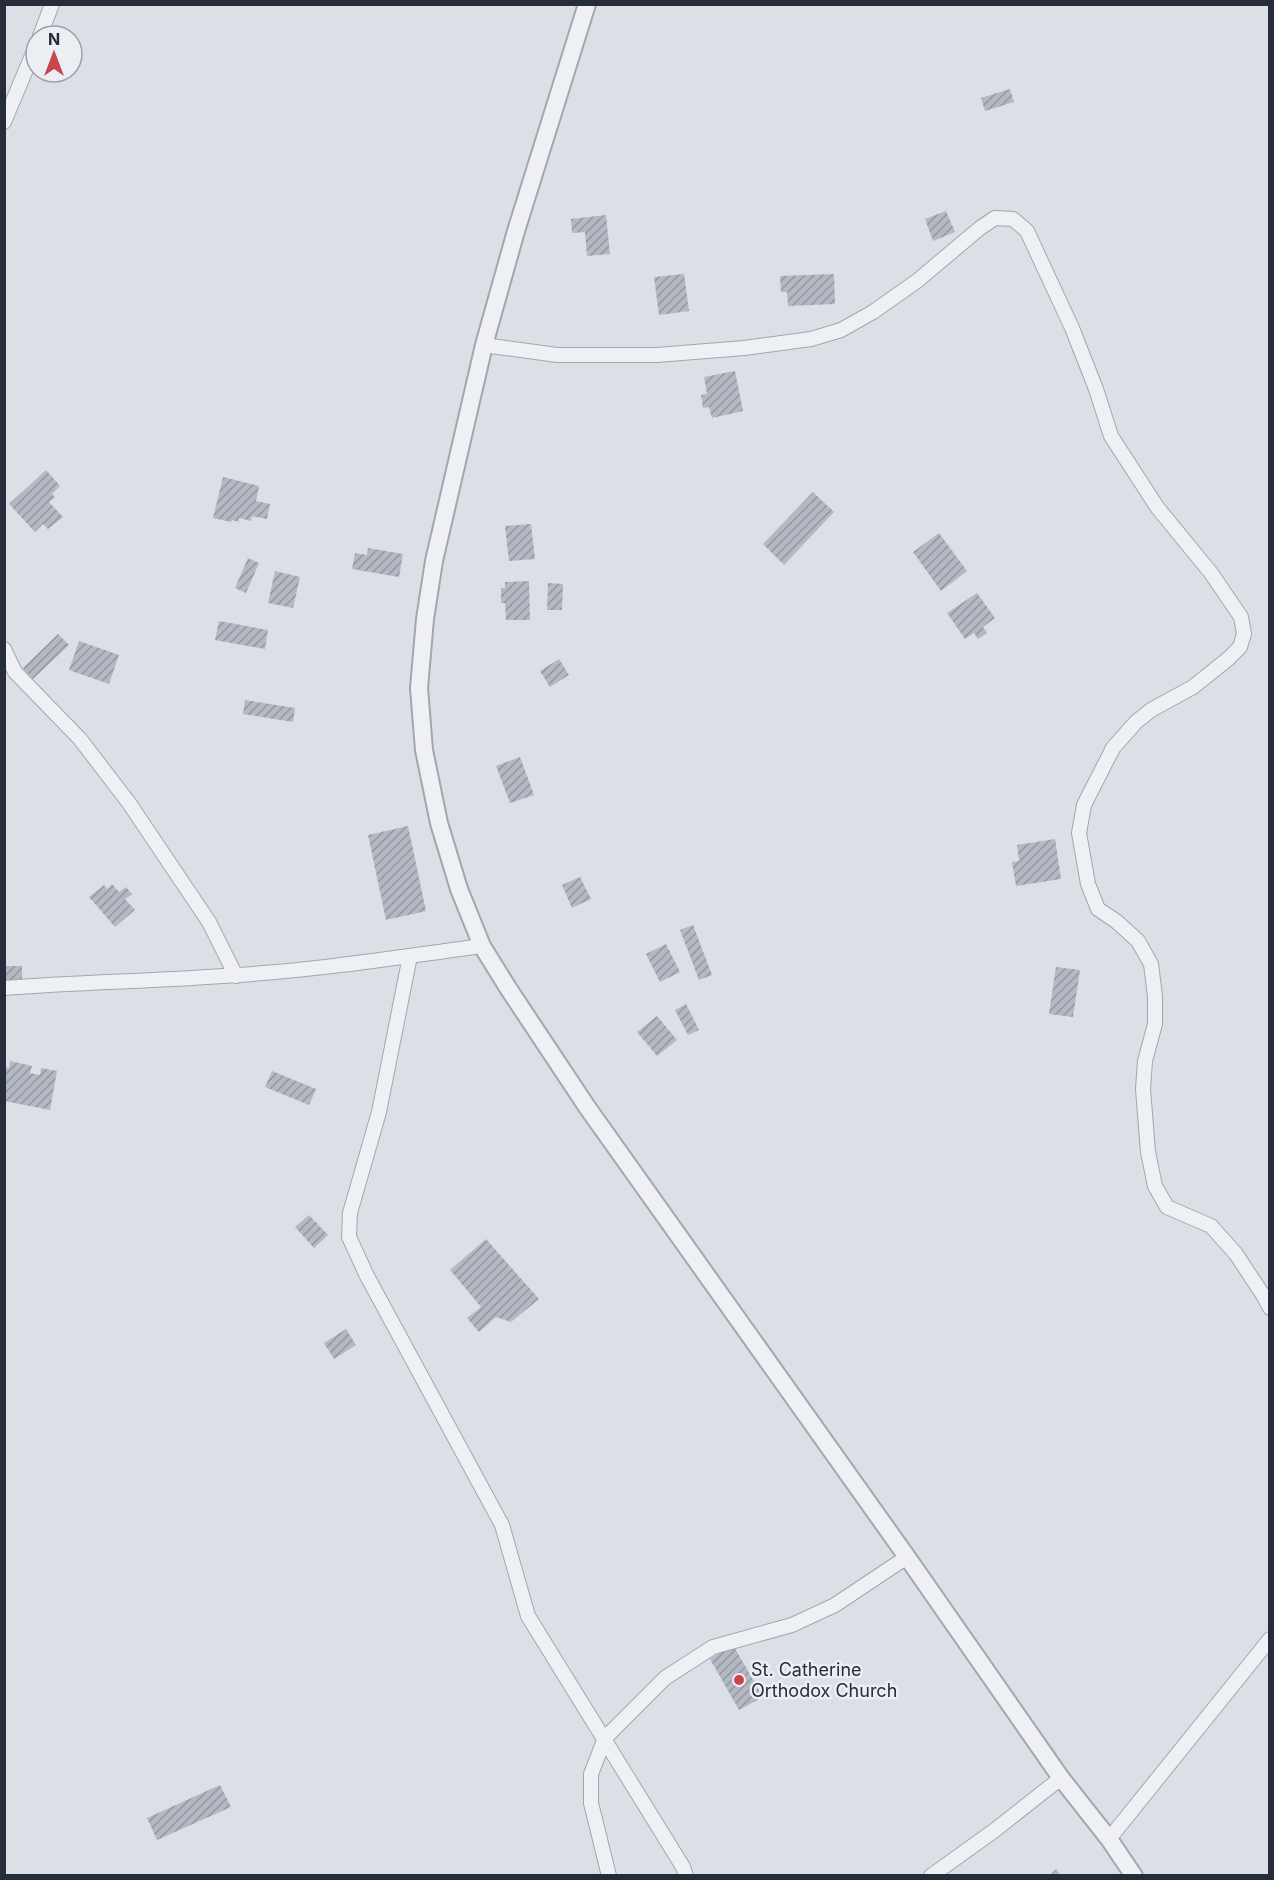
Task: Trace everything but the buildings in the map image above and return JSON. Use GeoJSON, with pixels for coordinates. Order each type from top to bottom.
{"type":"FeatureCollection","features":[{"type":"Feature","properties":{"kind":"street"},"geometry":{"type":"LineString","coordinates":[[44,24],[52,4]]}},
{"type":"Feature","properties":{"kind":"street"},"geometry":{"type":"LineString","coordinates":[[586,4],[516,231],[484,345],[434,561],[425,619],[419,688],[424,750],[439,823],[459,889],[482,946],[587,1107],[1061,1778],[1134,1875]]}},
{"type":"Feature","properties":{"kind":"street"},"geometry":{"type":"LineString","coordinates":[[4,122],[24,74]]}},
{"type":"Feature","properties":{"kind":"street"},"geometry":{"type":"LineString","coordinates":[[484,345],[557,355],[657,355],[744,348],[811,339],[841,330],[873,312],[917,281],[995,218],[1013,219],[1027,231],[1072,328],[1096,389],[1111,436],[1157,507],[1211,573],[1241,617],[1244,634],[1240,647],[1193,687],[1151,710],[1136,722],[1113,748],[1084,804],[1079,833],[1088,884],[1098,909],[1116,921],[1138,941],[1151,964],[1155,996],[1155,1024],[1145,1061],[1143,1089],[1148,1152],[1155,1186],[1167,1207],[1211,1226],[1236,1254],[1269,1308]]}},
{"type":"Feature","properties":{"kind":"street"},"geometry":{"type":"LineString","coordinates":[[4,649],[15,672],[80,739],[129,803],[209,922],[236,976]]}},
{"type":"Feature","properties":{"kind":"street"},"geometry":{"type":"LineString","coordinates":[[4,988],[95,981],[236,976],[332,967],[482,946]]}},
{"type":"Feature","properties":{"kind":"street"},"geometry":{"type":"LineString","coordinates":[[410,956],[379,1112],[350,1213],[349,1237],[367,1276],[502,1525],[528,1616],[605,1738],[686,1875]]}},
{"type":"Feature","properties":{"kind":"street"},"geometry":{"type":"LineString","coordinates":[[609,1875],[591,1803],[591,1774],[605,1738],[664,1678],[713,1647],[792,1624],[836,1605],[907,1557]]}},
{"type":"Feature","properties":{"kind":"street"},"geometry":{"type":"LineString","coordinates":[[1109,1839],[1269,1639]]}},
{"type":"Feature","properties":{"kind":"street"},"geometry":{"type":"LineString","coordinates":[[931,1875],[995,1830],[1061,1778]]}},
{"type":"Feature","properties":{"kind":"place","name":"St. Catherine Orthodox Church"},"geometry":{"type":"Point","coordinates":[739,1680]}}]}
